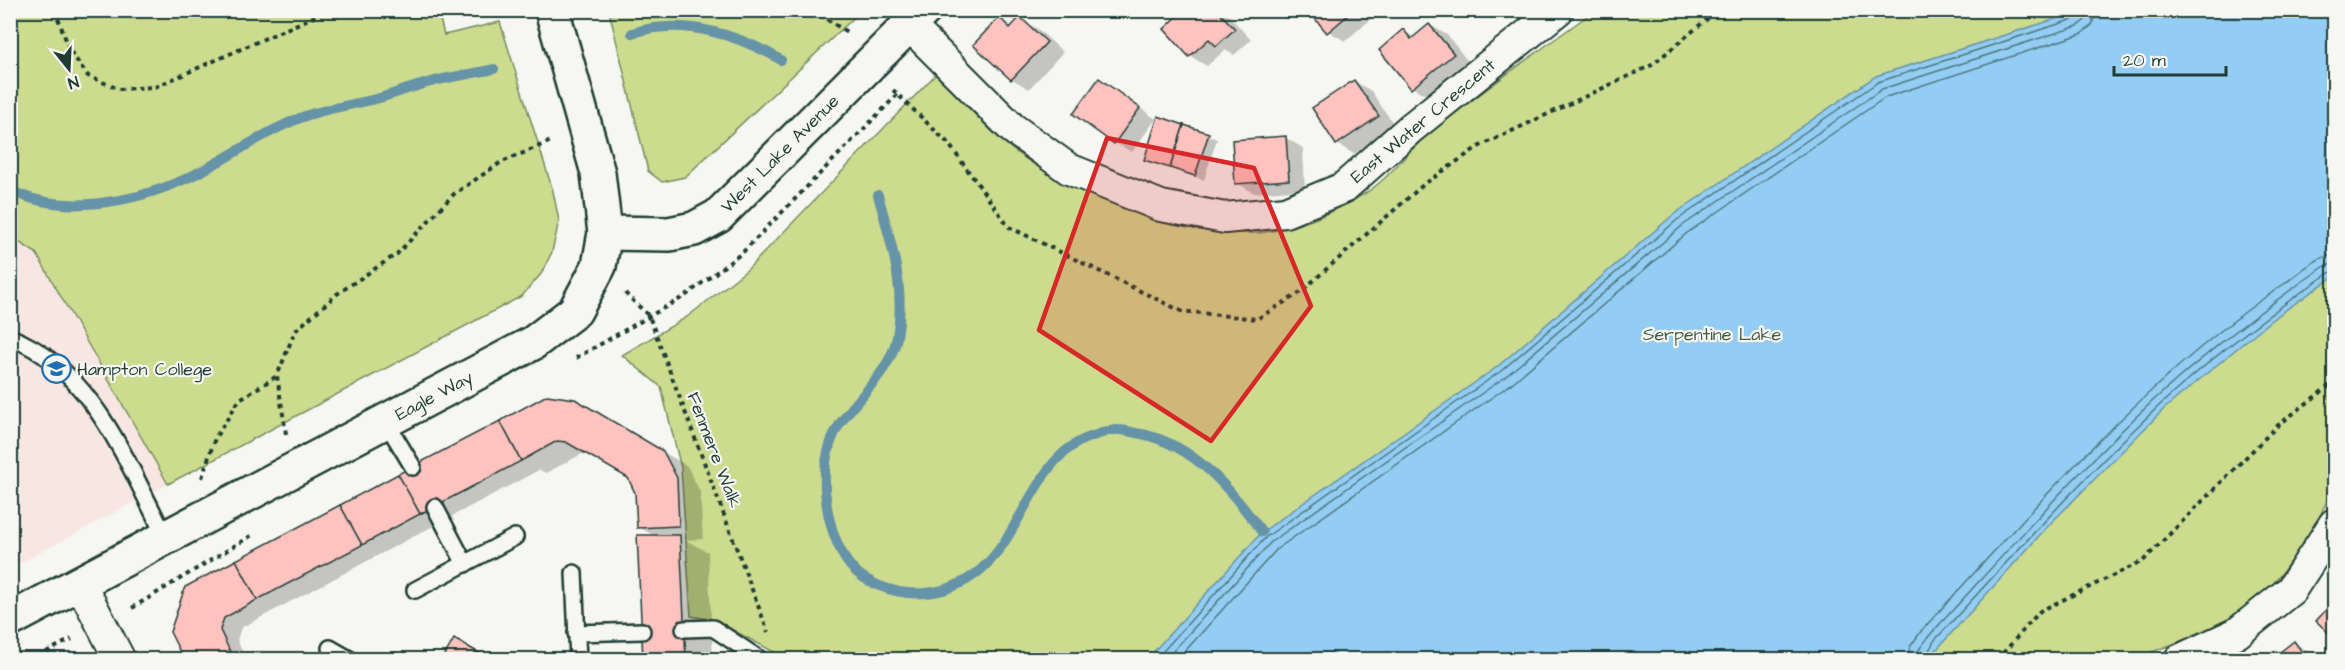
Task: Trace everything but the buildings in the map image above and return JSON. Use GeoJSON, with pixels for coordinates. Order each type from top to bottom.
{"type":"FeatureCollection","features":[{"type":"Feature","properties":{"kind":"street","name":"Eagle Way"},"geometry":{"type":"LineString","coordinates":[[10,620],[533,342],[575,311],[600,266],[605,233],[598,173],[552,10]]}},
{"type":"Feature","properties":{"kind":"street","name":"East Water Crescent"},"geometry":{"type":"LineString","coordinates":[[917,18],[1012,128],[1069,169],[1161,206],[1225,218],[1285,212],[1343,188],[1411,128],[1558,10]]}},
{"type":"Feature","properties":{"kind":"street","name":"West Lake Avenue"},"geometry":{"type":"LineString","coordinates":[[605,233],[669,234],[694,229],[718,216],[917,18]]}},
{"type":"Feature","properties":{"kind":"street"},"geometry":{"type":"LineString","coordinates":[[2179,660],[2237,633],[2290,590],[2334,524]]}},
{"type":"Feature","properties":{"kind":"street"},"geometry":{"type":"LineString","coordinates":[[80,583],[120,660]]}},
{"type":"Feature","properties":{"kind":"lane"},"geometry":{"type":"LineString","coordinates":[[10,337],[53,359],[91,398],[166,538]]}},
{"type":"Feature","properties":{"kind":"lane"},"geometry":{"type":"LineString","coordinates":[[386,422],[413,466]]}},
{"type":"Feature","properties":{"kind":"lane"},"geometry":{"type":"LineString","coordinates":[[435,507],[465,564]]}},
{"type":"Feature","properties":{"kind":"lane"},"geometry":{"type":"LineString","coordinates":[[415,590],[515,537]]}},
{"type":"Feature","properties":{"kind":"lane"},"geometry":{"type":"LineString","coordinates":[[574,573],[578,660]]}},
{"type":"Feature","properties":{"kind":"lane"},"geometry":{"type":"LineString","coordinates":[[684,629],[714,628],[761,660]]}},
{"type":"Feature","properties":{"kind":"lane"},"geometry":{"type":"LineString","coordinates":[[576,633],[642,631]]}},
{"type":"Feature","properties":{"kind":"lane"},"geometry":{"type":"LineString","coordinates":[[330,648],[351,660]]}},
{"type":"Feature","properties":{"kind":"path"},"geometry":{"type":"LineString","coordinates":[[56,10],[70,51],[88,76],[119,88],[155,87],[329,10]]}},
{"type":"Feature","properties":{"kind":"path"},"geometry":{"type":"LineString","coordinates":[[812,10],[851,34],[871,64]]}},
{"type":"Feature","properties":{"kind":"path"},"geometry":{"type":"LineString","coordinates":[[548,130],[553,151]]}},
{"type":"Feature","properties":{"kind":"path"},"geometry":{"type":"LineString","coordinates":[[297,432],[286,438],[277,376],[295,331],[337,294],[397,254],[454,194],[500,163],[551,141]]}},
{"type":"Feature","properties":{"kind":"path","name":"Fenmere Walk"},"geometry":{"type":"LineString","coordinates":[[600,266],[649,316],[770,637]]}},
{"type":"Feature","properties":{"kind":"path"},"geometry":{"type":"LineString","coordinates":[[210,480],[200,485],[215,438],[240,399],[277,376]]}},
{"type":"Feature","properties":{"kind":"path"},"geometry":{"type":"LineString","coordinates":[[1997,660],[2040,611],[2143,561],[2276,427],[2334,382]]}},
{"type":"Feature","properties":{"kind":"path"},"geometry":{"type":"LineString","coordinates":[[30,660],[78,636]]}},
{"type":"Feature","properties":{"kind":"highlighted area"},"geometry":{"type":"Polygon","coordinates":[[[1107,138],[1254,168],[1311,306],[1211,441],[1039,330],[1107,138]]]}},
{"type":"Feature","properties":{"kind":"shaded area","name":"Hampton College"},"geometry":{"type":"Polygon","coordinates":[[[10,237],[35,253],[168,484],[11,568],[10,237]]]}},
{"type":"Feature","properties":{"kind":"green space"},"geometry":{"type":"Polygon","coordinates":[[[195,10],[220,14],[245,10],[438,11],[444,35],[500,22],[553,191],[559,221],[552,252],[541,274],[522,296],[168,484],[36,253],[11,237],[11,11],[195,10]]]}},
{"type":"Feature","properties":{"kind":"green space"},"geometry":{"type":"Polygon","coordinates":[[[609,10],[861,11],[685,177],[662,182],[648,171],[609,10]]]}},
{"type":"Feature","properties":{"kind":"green space","name":"Serpentine Lake"},"geometry":{"type":"Polygon","coordinates":[[[1594,11],[2334,11],[2334,485],[2311,536],[2270,588],[2219,627],[2133,659],[787,659],[714,620],[691,616],[681,468],[661,387],[622,355],[687,317],[748,269],[936,74],[1007,145],[1041,168],[1071,184],[1104,199],[1176,223],[1211,230],[1244,233],[1272,231],[1320,217],[1373,188],[1427,135],[1594,11]]]}},
{"type":"Feature","properties":{"kind":"water","name":"Serpentine Lake"},"geometry":{"type":"Polygon","coordinates":[[[2084,10],[2334,11],[2334,276],[2270,321],[2165,408],[2048,526],[1928,659],[1147,659],[1262,532],[1497,367],[1673,215],[1876,76],[2084,10]]]}},
{"type":"Feature","properties":{"kind":"waterway"},"geometry":{"type":"LineString","coordinates":[[632,33],[651,28],[670,27],[709,31],[746,43],[781,60]]}},
{"type":"Feature","properties":{"kind":"waterway"},"geometry":{"type":"LineString","coordinates":[[10,190],[51,203],[74,204],[119,200],[142,195],[183,180],[276,129],[308,115],[439,80],[494,69]]}},
{"type":"Feature","properties":{"kind":"waterway"},"geometry":{"type":"LineString","coordinates":[[878,195],[896,265],[900,301],[897,337],[888,362],[838,427],[831,442],[825,475],[828,510],[837,543],[844,557],[859,574],[879,586],[903,592],[926,593],[959,584],[984,567],[1003,544],[1033,492],[1050,468],[1070,448],[1096,435],[1113,430],[1124,430],[1161,440],[1196,459],[1225,486],[1262,532]]}},
{"type":"Feature","properties":{"kind":"place","name":"Hampton College"},"geometry":{"type":"Point","coordinates":[56,369]}}]}
